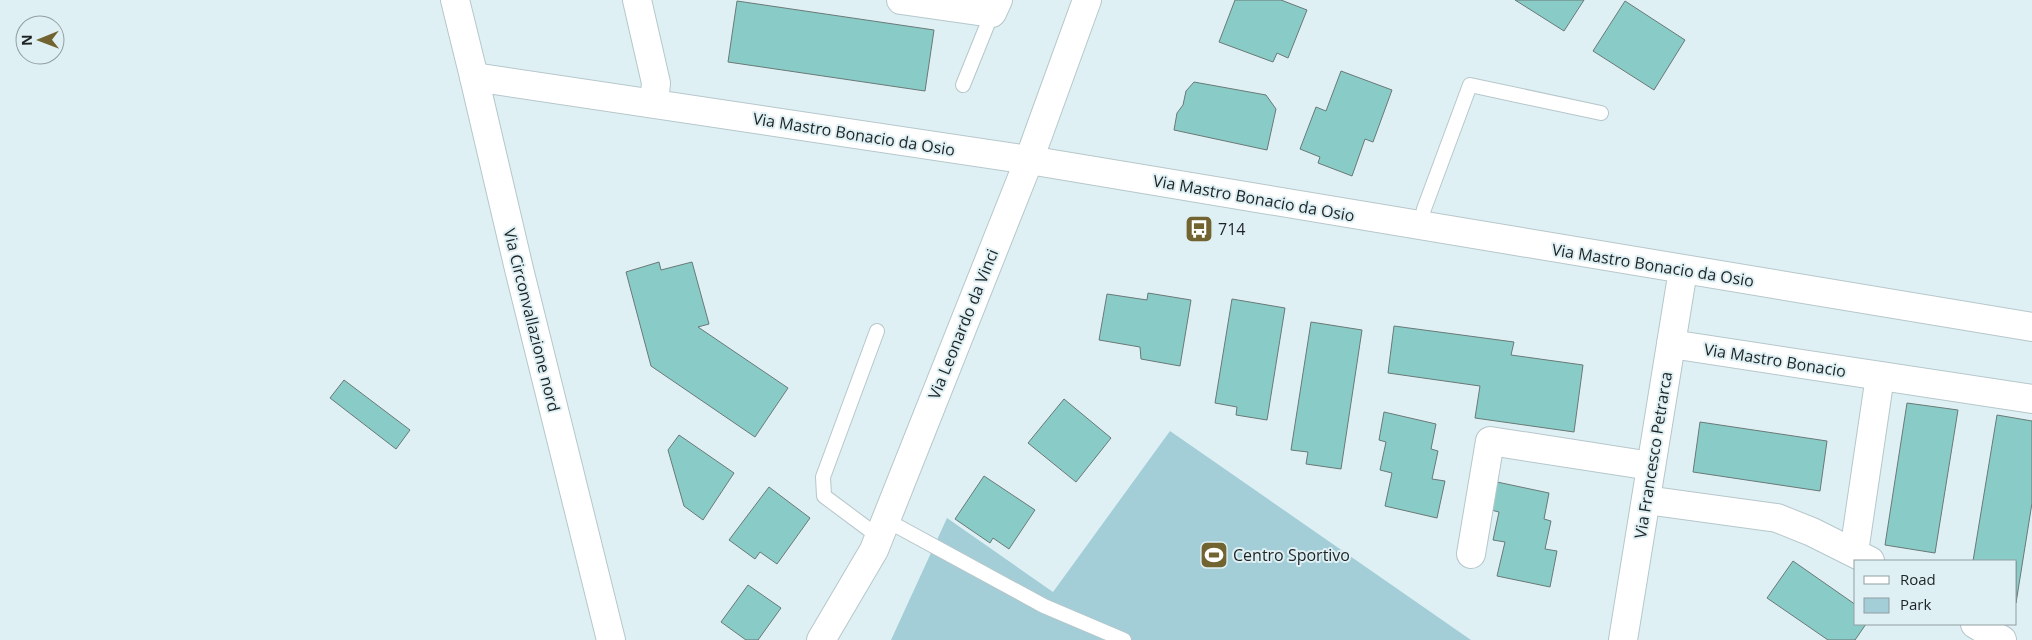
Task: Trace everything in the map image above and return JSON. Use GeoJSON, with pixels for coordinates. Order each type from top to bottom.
{"type":"FeatureCollection","features":[{"type":"Feature","properties":{"kind":"street","name":"Via Circonvallazione nord"},"geometry":{"type":"LineString","coordinates":[[455,0],[519,269],[611,640]]}},
{"type":"Feature","properties":{"kind":"street"},"geometry":{"type":"LineString","coordinates":[[637,0],[656,83],[654,103]]}},
{"type":"Feature","properties":{"kind":"street"},"geometry":{"type":"LineString","coordinates":[[901,0],[995,7]]}},
{"type":"Feature","properties":{"kind":"street","name":"Via Leonardo da Vinci"},"geometry":{"type":"LineString","coordinates":[[821,640],[874,550],[1029,160],[1088,0]]}},
{"type":"Feature","properties":{"kind":"street","name":"Via Mastro Bonacio da Osio"},"geometry":{"type":"LineString","coordinates":[[474,77],[1029,160],[2032,327]]}},
{"type":"Feature","properties":{"kind":"street","name":"Via Francesco Petrarca"},"geometry":{"type":"LineString","coordinates":[[1623,640],[1683,270]]}},
{"type":"Feature","properties":{"kind":"street","name":"Via Mastro Bonacio"},"geometry":{"type":"LineString","coordinates":[[1671,344],[2032,399]]}},
{"type":"Feature","properties":{"kind":"street"},"geometry":{"type":"LineString","coordinates":[[1646,500],[1777,518],[1862,556],[1880,376]]}},
{"type":"Feature","properties":{"kind":"street"},"geometry":{"type":"LineString","coordinates":[[1472,554],[1490,441],[1651,466]]}},
{"type":"Feature","properties":{"kind":"street"},"geometry":{"type":"LineString","coordinates":[[1977,625],[2002,640]]}},
{"type":"Feature","properties":{"kind":"lane"},"geometry":{"type":"LineString","coordinates":[[963,85],[995,7]]}},
{"type":"Feature","properties":{"kind":"lane"},"geometry":{"type":"LineString","coordinates":[[1420,226],[1470,85],[1601,113]]}},
{"type":"Feature","properties":{"kind":"lane"},"geometry":{"type":"LineString","coordinates":[[878,331],[823,477],[824,496],[882,528],[1044,606],[1124,640]]}},
{"type":"Feature","properties":{"kind":"green space","name":"Centro Sportivo"},"geometry":{"type":"Polygon","coordinates":[[[1170,431],[1471,640],[891,640],[947,518],[1053,592],[1170,431]]]}},
{"type":"Feature","properties":{"kind":"building"},"geometry":{"type":"Polygon","coordinates":[[[1235,0],[1281,0],[1307,10],[1288,58],[1277,53],[1273,62],[1219,42],[1235,0]]]}},
{"type":"Feature","properties":{"kind":"building"},"geometry":{"type":"Polygon","coordinates":[[[1515,0],[1584,0],[1564,31],[1515,0]]]}},
{"type":"Feature","properties":{"kind":"building"},"geometry":{"type":"Polygon","coordinates":[[[737,1],[934,30],[925,91],[728,62],[737,1]]]}},
{"type":"Feature","properties":{"kind":"building"},"geometry":{"type":"Polygon","coordinates":[[[1625,1],[1685,40],[1654,90],[1593,51],[1625,1]]]}},
{"type":"Feature","properties":{"kind":"building"},"geometry":{"type":"Polygon","coordinates":[[[1341,71],[1392,90],[1373,142],[1365,139],[1352,176],[1318,163],[1320,157],[1300,149],[1316,107],[1326,111],[1341,71]]]}},
{"type":"Feature","properties":{"kind":"building"},"geometry":{"type":"Polygon","coordinates":[[[1194,82],[1266,95],[1276,109],[1267,150],[1174,130],[1177,113],[1183,105],[1186,91],[1194,82]]]}},
{"type":"Feature","properties":{"kind":"building"},"geometry":{"type":"Polygon","coordinates":[[[659,262],[661,270],[692,262],[709,324],[698,327],[788,388],[755,437],[651,366],[626,272],[659,262]]]}},
{"type":"Feature","properties":{"kind":"building"},"geometry":{"type":"Polygon","coordinates":[[[1148,293],[1191,300],[1180,366],[1141,359],[1140,347],[1099,340],[1107,294],[1147,300],[1148,293]]]}},
{"type":"Feature","properties":{"kind":"building"},"geometry":{"type":"Polygon","coordinates":[[[1232,299],[1285,308],[1267,420],[1236,415],[1237,407],[1215,403],[1232,299]]]}},
{"type":"Feature","properties":{"kind":"building"},"geometry":{"type":"Polygon","coordinates":[[[1311,322],[1362,330],[1341,469],[1306,464],[1308,452],[1291,450],[1311,322]]]}},
{"type":"Feature","properties":{"kind":"building"},"geometry":{"type":"Polygon","coordinates":[[[1394,326],[1514,342],[1511,355],[1583,365],[1574,432],[1475,418],[1480,386],[1388,373],[1394,326]]]}},
{"type":"Feature","properties":{"kind":"building"},"geometry":{"type":"Polygon","coordinates":[[[344,380],[410,430],[396,449],[330,398],[344,380]]]}},
{"type":"Feature","properties":{"kind":"building"},"geometry":{"type":"Polygon","coordinates":[[[1064,399],[1111,438],[1076,482],[1028,443],[1064,399]]]}},
{"type":"Feature","properties":{"kind":"building"},"geometry":{"type":"Polygon","coordinates":[[[1907,403],[1958,410],[1935,553],[1885,545],[1907,403]]]}},
{"type":"Feature","properties":{"kind":"building"},"geometry":{"type":"Polygon","coordinates":[[[1384,412],[1436,424],[1431,449],[1438,451],[1432,479],[1445,481],[1437,518],[1385,506],[1392,473],[1380,470],[1386,442],[1379,440],[1384,412]]]}},
{"type":"Feature","properties":{"kind":"building"},"geometry":{"type":"Polygon","coordinates":[[[1997,415],[2032,421],[2032,503],[2017,597],[2017,560],[1973,560],[1997,415]]]}},
{"type":"Feature","properties":{"kind":"building"},"geometry":{"type":"Polygon","coordinates":[[[1700,422],[1827,441],[1820,491],[1693,472],[1700,422]]]}},
{"type":"Feature","properties":{"kind":"building"},"geometry":{"type":"Polygon","coordinates":[[[679,435],[734,473],[703,520],[684,506],[668,450],[679,435]]]}},
{"type":"Feature","properties":{"kind":"building"},"geometry":{"type":"Polygon","coordinates":[[[984,476],[1035,510],[1009,549],[993,538],[990,543],[955,519],[984,476]]]}},
{"type":"Feature","properties":{"kind":"building"},"geometry":{"type":"Polygon","coordinates":[[[1497,482],[1549,493],[1544,519],[1551,521],[1545,549],[1557,551],[1550,587],[1497,576],[1505,542],[1493,540],[1499,512],[1491,510],[1497,482]]]}},
{"type":"Feature","properties":{"kind":"building"},"geometry":{"type":"Polygon","coordinates":[[[769,487],[810,518],[777,564],[760,552],[755,559],[729,540],[769,487]]]}},
{"type":"Feature","properties":{"kind":"building"},"geometry":{"type":"Polygon","coordinates":[[[1793,561],[1854,604],[1854,625],[1865,625],[1855,640],[1828,640],[1767,598],[1793,561]]]}},
{"type":"Feature","properties":{"kind":"building"},"geometry":{"type":"Polygon","coordinates":[[[748,585],[781,608],[758,640],[746,640],[721,622],[748,585]]]}},
{"type":"Feature","properties":{"kind":"place","name":"714"},"geometry":{"type":"Point","coordinates":[1199,229]}},
{"type":"Feature","properties":{"kind":"place","name":"Centro Sportivo"},"geometry":{"type":"Point","coordinates":[1214,555]}}]}
